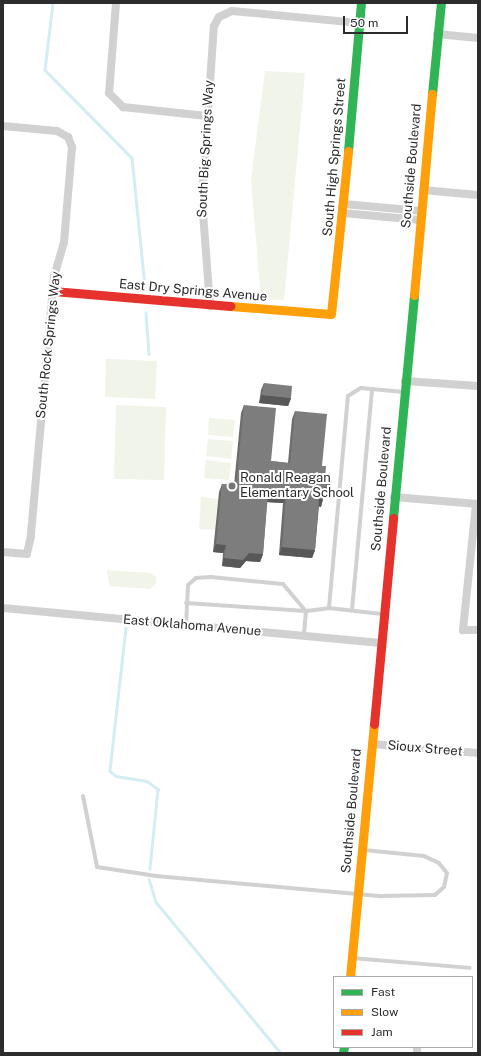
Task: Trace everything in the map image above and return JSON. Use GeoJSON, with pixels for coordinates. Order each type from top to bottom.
{"type":"FeatureCollection","features":[{"type":"Feature","properties":{"kind":"main road","name":"South High Springs Street"},"geometry":{"type":"LineString","coordinates":[[331,314],[336,292],[361,3]]}},
{"type":"Feature","properties":{"kind":"main road","name":"Southside Boulevard"},"geometry":{"type":"LineString","coordinates":[[350,976],[441,3]]}},
{"type":"Feature","properties":{"kind":"main road","name":"East Dry Springs Avenue"},"geometry":{"type":"LineString","coordinates":[[53,291],[210,306],[331,314]]}},
{"type":"Feature","properties":{"kind":"street"},"geometry":{"type":"LineString","coordinates":[[116,3],[109,93],[122,107],[207,116]]}},
{"type":"Feature","properties":{"kind":"street","name":"South Big Springs Way"},"geometry":{"type":"LineString","coordinates":[[210,306],[202,200],[214,26],[219,17],[232,11],[360,23]]}},
{"type":"Feature","properties":{"kind":"street"},"geometry":{"type":"LineString","coordinates":[[437,34],[478,38]]}},
{"type":"Feature","properties":{"kind":"street","name":"South Rock Springs Way"},"geometry":{"type":"LineString","coordinates":[[3,126],[57,131],[68,137],[72,147],[64,242],[53,291],[26,554],[3,552]]}},
{"type":"Feature","properties":{"kind":"street"},"geometry":{"type":"LineString","coordinates":[[423,190],[478,195]]}},
{"type":"Feature","properties":{"kind":"street"},"geometry":{"type":"LineString","coordinates":[[344,208],[420,215]]}},
{"type":"Feature","properties":{"kind":"street"},"geometry":{"type":"LineString","coordinates":[[405,381],[478,386]]}},
{"type":"Feature","properties":{"kind":"street"},"geometry":{"type":"LineString","coordinates":[[394,497],[477,504],[462,630],[478,630]]}},
{"type":"Feature","properties":{"kind":"street","name":"East Oklahoma Avenue"},"geometry":{"type":"LineString","coordinates":[[3,608],[381,643]]}},
{"type":"Feature","properties":{"kind":"street","name":"Sioux Street"},"geometry":{"type":"LineString","coordinates":[[372,744],[478,754]]}},
{"type":"Feature","properties":{"kind":"lane"},"geometry":{"type":"LineString","coordinates":[[329,608],[348,396],[352,390],[372,389],[404,392]]}},
{"type":"Feature","properties":{"kind":"lane"},"geometry":{"type":"LineString","coordinates":[[352,610],[372,389]]}},
{"type":"Feature","properties":{"kind":"lane"},"geometry":{"type":"LineString","coordinates":[[186,626],[186,603],[192,581],[211,577],[283,584],[306,612],[304,636]]}},
{"type":"Feature","properties":{"kind":"lane"},"geometry":{"type":"LineString","coordinates":[[186,603],[306,612],[329,608],[384,614]]}},
{"type":"Feature","properties":{"kind":"lane"},"geometry":{"type":"LineString","coordinates":[[83,796],[97,867],[156,876],[358,893],[434,895],[444,887],[447,873],[439,863],[424,856],[362,850]]}},
{"type":"Feature","properties":{"kind":"lane"},"geometry":{"type":"LineString","coordinates":[[352,958],[470,968]]}},
{"type":"Feature","properties":{"kind":"shaded area"},"geometry":{"type":"Polygon","coordinates":[[[265,71],[305,73],[284,300],[261,299],[251,180],[265,71]]]}},
{"type":"Feature","properties":{"kind":"shaded area"},"geometry":{"type":"Polygon","coordinates":[[[106,359],[157,361],[155,399],[105,397],[106,359]]]}},
{"type":"Feature","properties":{"kind":"shaded area"},"geometry":{"type":"Polygon","coordinates":[[[116,405],[166,407],[164,480],[114,479],[116,405]]]}},
{"type":"Feature","properties":{"kind":"shaded area"},"geometry":{"type":"Polygon","coordinates":[[[209,418],[235,420],[233,437],[208,435],[209,418]]]}},
{"type":"Feature","properties":{"kind":"shaded area"},"geometry":{"type":"Polygon","coordinates":[[[208,439],[233,441],[231,459],[206,456],[208,439]]]}},
{"type":"Feature","properties":{"kind":"shaded area"},"geometry":{"type":"Polygon","coordinates":[[[206,460],[231,463],[229,480],[204,478],[206,460]]]}},
{"type":"Feature","properties":{"kind":"shaded area"},"geometry":{"type":"Polygon","coordinates":[[[201,497],[218,499],[215,530],[199,529],[201,497]]]}},
{"type":"Feature","properties":{"kind":"shaded area"},"geometry":{"type":"Polygon","coordinates":[[[107,570],[150,573],[156,577],[156,583],[150,589],[109,586],[107,570]]]}},
{"type":"Feature","properties":{"kind":"building"},"geometry":{"type":"Polygon","coordinates":[[[264,383],[292,386],[291,398],[262,395],[264,383]]]}},
{"type":"Feature","properties":{"kind":"building"},"geometry":{"type":"Polygon","coordinates":[[[244,405],[276,408],[271,461],[290,463],[295,411],[327,414],[322,466],[326,466],[325,478],[331,478],[330,488],[324,487],[323,499],[319,499],[315,550],[282,547],[286,496],[268,494],[263,554],[249,553],[243,560],[224,558],[226,545],[216,544],[222,484],[236,485],[244,405]]]}},
{"type":"Feature","properties":{"kind":"waterway"},"geometry":{"type":"LineString","coordinates":[[53,3],[45,70],[132,158],[145,287]]}},
{"type":"Feature","properties":{"kind":"waterway"},"geometry":{"type":"LineString","coordinates":[[146,313],[149,354]]}},
{"type":"Feature","properties":{"kind":"waterway"},"geometry":{"type":"LineString","coordinates":[[126,628],[110,771],[116,776],[147,781],[158,789],[150,869]]}},
{"type":"Feature","properties":{"kind":"waterway"},"geometry":{"type":"LineString","coordinates":[[149,879],[156,902],[281,1053]]}},
{"type":"Feature","properties":{"kind":"traffic: fast"},"geometry":{"type":"LineString","coordinates":[[348,151],[361,3]]}},
{"type":"Feature","properties":{"kind":"traffic: fast"},"geometry":{"type":"LineString","coordinates":[[432,94],[441,3]]}},
{"type":"Feature","properties":{"kind":"traffic: fast"},"geometry":{"type":"LineString","coordinates":[[393,518],[414,295]]}},
{"type":"Feature","properties":{"kind":"traffic: fast"},"geometry":{"type":"LineString","coordinates":[[343,1053],[344,1048]]}},
{"type":"Feature","properties":{"kind":"traffic: slow"},"geometry":{"type":"LineString","coordinates":[[414,295],[432,94]]}},
{"type":"Feature","properties":{"kind":"traffic: slow"},"geometry":{"type":"LineString","coordinates":[[230,306],[331,314],[348,151]]}},
{"type":"Feature","properties":{"kind":"traffic: slow"},"geometry":{"type":"LineString","coordinates":[[350,976],[374,724]]}},
{"type":"Feature","properties":{"kind":"traffic: jam"},"geometry":{"type":"LineString","coordinates":[[53,291],[230,306]]}},
{"type":"Feature","properties":{"kind":"traffic: jam"},"geometry":{"type":"LineString","coordinates":[[374,724],[393,518]]}},
{"type":"Feature","properties":{"kind":"place","name":"Ronald Reagan Elementary School"},"geometry":{"type":"Point","coordinates":[232,486]}}]}
